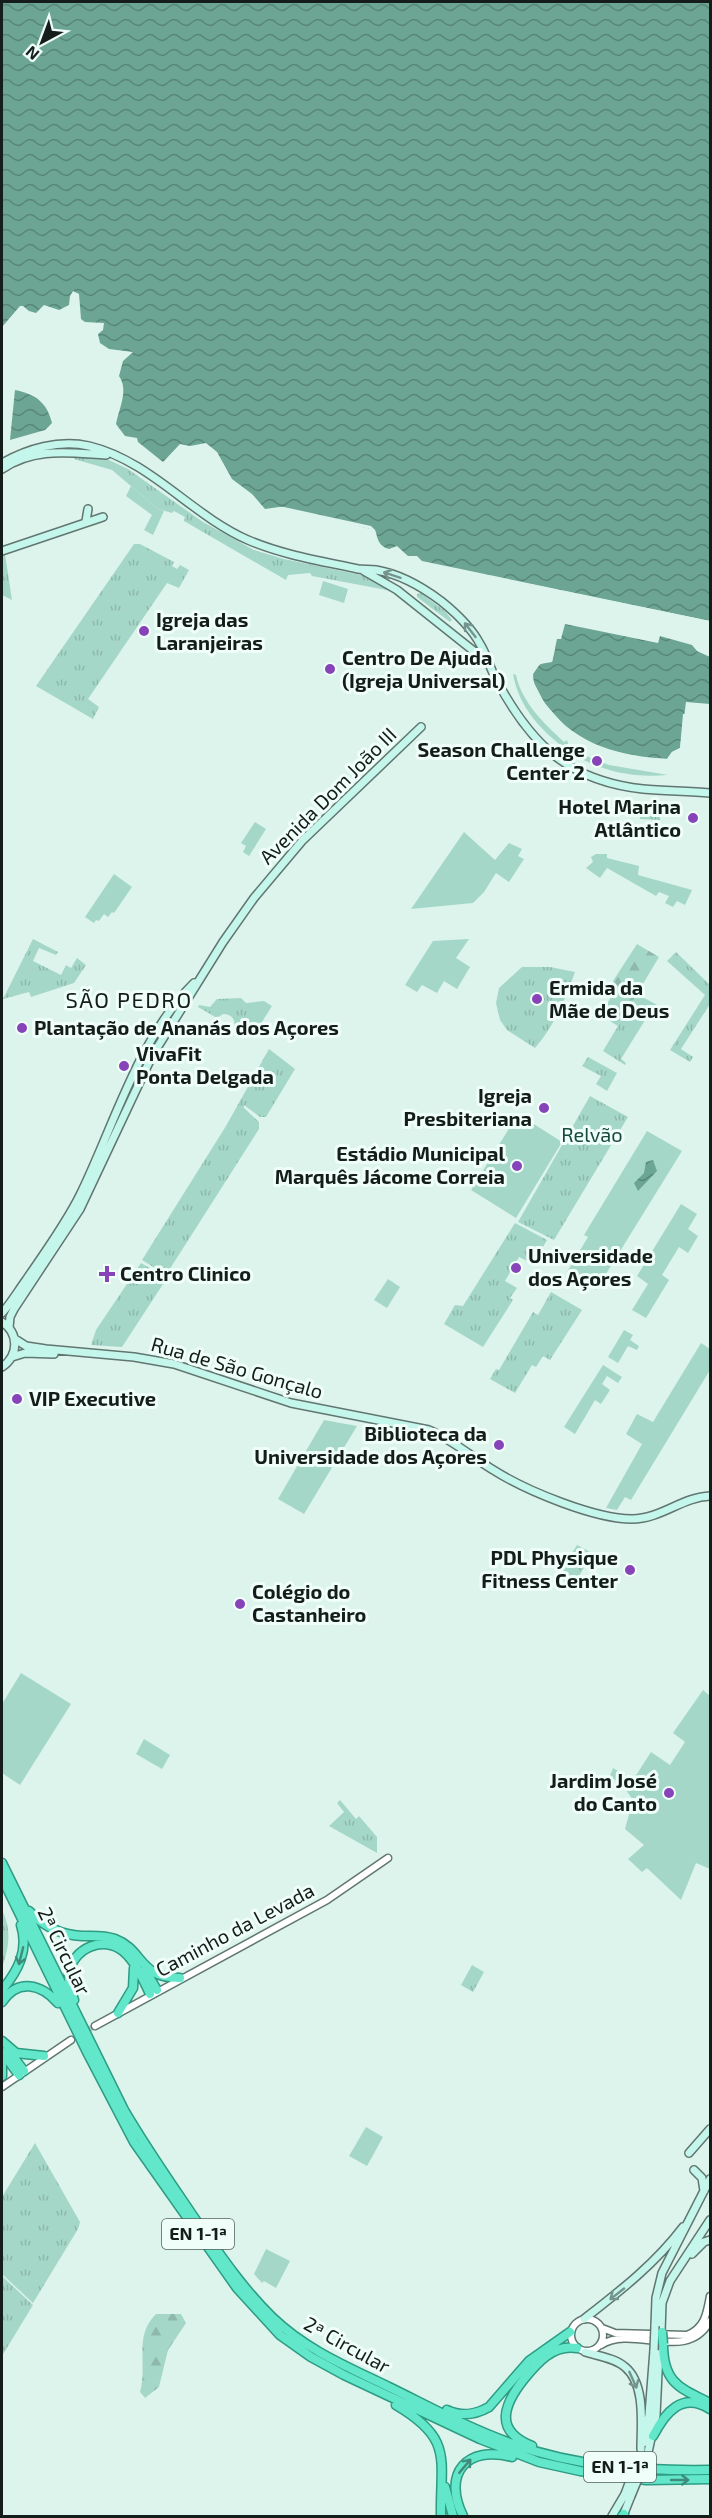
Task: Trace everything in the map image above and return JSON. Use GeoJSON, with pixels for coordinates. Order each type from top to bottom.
{"type":"FeatureCollection","features":[{"type":"Feature","properties":{"kind":"highway","name":"2ª Circular"},"geometry":{"type":"LineString","coordinates":[[2,1863],[20,1907],[134,2142],[237,2288],[264,2320],[294,2346],[356,2381],[480,2439],[539,2462],[636,2479],[711,2480]]}},
{"type":"Feature","properties":{"kind":"highway","name":"2ª Circular"},"geometry":{"type":"LineString","coordinates":[[2,1878],[20,1907]]}},
{"type":"Feature","properties":{"kind":"highway"},"geometry":{"type":"LineString","coordinates":[[20,1907],[52,1930],[65,1934],[116,1939],[126,1945],[154,1992]]}},
{"type":"Feature","properties":{"kind":"highway"},"geometry":{"type":"LineString","coordinates":[[2,1990],[18,1968],[23,1953],[20,1907]]}},
{"type":"Feature","properties":{"kind":"highway"},"geometry":{"type":"LineString","coordinates":[[75,2020],[69,1972],[81,1952],[93,1946],[107,1944],[122,1950],[160,1976],[180,1978]]}},
{"type":"Feature","properties":{"kind":"highway"},"geometry":{"type":"LineString","coordinates":[[118,2013],[133,1988],[138,1963]]}},
{"type":"Feature","properties":{"kind":"highway"},"geometry":{"type":"LineString","coordinates":[[2,2002],[18,1988],[37,1987],[51,1994],[75,2020]]}},
{"type":"Feature","properties":{"kind":"highway","name":"2ª Circular"},"geometry":{"type":"LineString","coordinates":[[75,2020],[140,2138],[237,2277],[285,2329],[319,2352],[369,2378],[514,2445],[608,2466],[711,2470]]}},
{"type":"Feature","properties":{"kind":"highway"},"geometry":{"type":"LineString","coordinates":[[2,2042],[16,2053],[45,2056]]}},
{"type":"Feature","properties":{"kind":"highway"},"geometry":{"type":"LineString","coordinates":[[2,2042],[21,2073]]}},
{"type":"Feature","properties":{"kind":"highway"},"geometry":{"type":"LineString","coordinates":[[2,2052],[21,2073]]}},
{"type":"Feature","properties":{"kind":"highway"},"geometry":{"type":"LineString","coordinates":[[2,2061],[2,2076]]}},
{"type":"Feature","properties":{"kind":"highway"},"geometry":{"type":"LineString","coordinates":[[660,2330],[659,2349],[672,2380],[688,2393],[711,2403]]}},
{"type":"Feature","properties":{"kind":"highway"},"geometry":{"type":"LineString","coordinates":[[369,2378],[380,2380],[454,2414],[473,2414],[489,2407],[529,2361],[570,2332]]}},
{"type":"Feature","properties":{"kind":"highway"},"geometry":{"type":"LineString","coordinates":[[564,2457],[519,2440],[512,2433],[506,2411],[515,2389],[544,2358],[565,2347],[577,2348]]}},
{"type":"Feature","properties":{"kind":"highway"},"geometry":{"type":"LineString","coordinates":[[356,2381],[403,2409],[430,2431],[440,2446],[442,2456],[441,2517]]}},
{"type":"Feature","properties":{"kind":"highway"},"geometry":{"type":"LineString","coordinates":[[653,2436],[666,2413],[674,2407],[687,2403],[711,2409]]}},
{"type":"Feature","properties":{"kind":"highway"},"geometry":{"type":"LineString","coordinates":[[463,2517],[457,2498],[456,2481],[461,2468],[475,2455],[495,2452],[539,2462]]}},
{"type":"Feature","properties":{"kind":"highway"},"geometry":{"type":"LineString","coordinates":[[677,2470],[711,2462]]}},
{"type":"Feature","properties":{"kind":"highway"},"geometry":{"type":"LineString","coordinates":[[442,2478],[453,2517]]}},
{"type":"Feature","properties":{"kind":"main road"},"geometry":{"type":"LineString","coordinates":[[2,463],[14,456],[39,448],[74,444],[89,446],[113,455],[145,470],[217,523],[246,539],[284,553],[362,570],[397,590],[487,661]]}},
{"type":"Feature","properties":{"kind":"main road"},"geometry":{"type":"LineString","coordinates":[[2,469],[23,458],[58,451],[113,455]]}},
{"type":"Feature","properties":{"kind":"main road"},"geometry":{"type":"LineString","coordinates":[[86,521],[88,509]]}},
{"type":"Feature","properties":{"kind":"main road"},"geometry":{"type":"LineString","coordinates":[[2,551],[103,517]]}},
{"type":"Feature","properties":{"kind":"main road"},"geometry":{"type":"LineString","coordinates":[[362,570],[372,569],[397,576],[421,587],[441,600],[471,630],[482,646],[505,697],[529,733],[552,754],[578,771],[601,780],[641,789],[711,793]]}},
{"type":"Feature","properties":{"kind":"main road","name":"Avenida Dom João III"},"geometry":{"type":"LineString","coordinates":[[9,1328],[10,1317],[14,1309],[83,1204],[143,1075],[198,979],[254,898],[302,841],[421,727]]}},
{"type":"Feature","properties":{"kind":"main road","name":"Avenida Dom João III"},"geometry":{"type":"LineString","coordinates":[[2,1313],[66,1221],[81,1195],[120,1104],[146,1052],[177,1002],[198,979]]}},
{"type":"Feature","properties":{"kind":"main road"},"geometry":{"type":"LineString","coordinates":[[2,1322],[9,1328],[15,1339],[12,1357],[2,1367]]}},
{"type":"Feature","properties":{"kind":"main road","name":"Rua de São Gonçalo"},"geometry":{"type":"LineString","coordinates":[[15,1339],[26,1346],[134,1357],[174,1364],[291,1403],[429,1430],[509,1479],[560,1501],[611,1517],[648,1517],[696,1498],[711,1496]]}},
{"type":"Feature","properties":{"kind":"main road","name":"Rua de São Gonçalo"},"geometry":{"type":"LineString","coordinates":[[12,1357],[25,1353],[87,1353]]}},
{"type":"Feature","properties":{"kind":"main road"},"geometry":{"type":"LineString","coordinates":[[689,2153],[711,2130]]}},
{"type":"Feature","properties":{"kind":"main road"},"geometry":{"type":"LineString","coordinates":[[694,2170],[702,2178],[705,2191]]}},
{"type":"Feature","properties":{"kind":"main road"},"geometry":{"type":"LineString","coordinates":[[660,2330],[656,2298],[662,2273],[711,2179]]}},
{"type":"Feature","properties":{"kind":"main road"},"geometry":{"type":"LineString","coordinates":[[584,2319],[632,2282],[657,2257],[697,2207]]}},
{"type":"Feature","properties":{"kind":"main road"},"geometry":{"type":"LineString","coordinates":[[660,2330],[665,2292],[680,2265],[711,2220]]}},
{"type":"Feature","properties":{"kind":"main road"},"geometry":{"type":"LineString","coordinates":[[680,2265],[684,2265],[704,2242],[711,2240]]}},
{"type":"Feature","properties":{"kind":"main road"},"geometry":{"type":"LineString","coordinates":[[642,2454],[653,2436],[659,2349]]}},
{"type":"Feature","properties":{"kind":"main road"},"geometry":{"type":"LineString","coordinates":[[623,2516],[642,2454],[659,2349]]}},
{"type":"Feature","properties":{"kind":"main road"},"geometry":{"type":"LineString","coordinates":[[585,2352],[619,2362],[634,2378],[640,2404],[642,2454]]}},
{"type":"Feature","properties":{"kind":"main road"},"geometry":{"type":"LineString","coordinates":[[612,2517],[628,2495]]}},
{"type":"Feature","properties":{"kind":"street","name":"Caminho da Levada"},"geometry":{"type":"LineString","coordinates":[[95,2026],[327,1900],[388,1858]]}},
{"type":"Feature","properties":{"kind":"street"},"geometry":{"type":"LineString","coordinates":[[2,2087],[71,2040]]}},
{"type":"Feature","properties":{"kind":"street"},"geometry":{"type":"LineString","coordinates":[[711,2296],[704,2321],[697,2330],[687,2335],[615,2333],[602,2328],[596,2322],[584,2319],[576,2323],[570,2332],[577,2348],[585,2352],[614,2340],[688,2341],[701,2334],[711,2321]]}},
{"type":"Feature","properties":{"kind":"street"},"geometry":{"type":"LineString","coordinates":[[601,2346],[604,2337],[602,2328]]}},
{"type":"Feature","properties":{"kind":"green space"},"geometry":{"type":"Polygon","coordinates":[[[74,456],[109,460],[128,469],[203,522],[254,550],[383,582],[448,631],[446,633],[392,591],[312,576],[310,573],[288,575],[286,580],[184,521],[185,517],[174,511],[172,513],[158,509],[112,470],[74,459],[74,456]]]}},
{"type":"Feature","properties":{"kind":"green space"},"geometry":{"type":"Polygon","coordinates":[[[131,486],[158,509],[164,511],[153,535],[144,530],[152,515],[126,496],[131,486]]]}},
{"type":"Feature","properties":{"kind":"green space"},"geometry":{"type":"Polygon","coordinates":[[[134,544],[140,544],[174,562],[172,566],[177,569],[180,565],[189,570],[179,588],[167,583],[88,699],[99,707],[93,719],[36,686],[134,544]]]}},
{"type":"Feature","properties":{"kind":"green space"},"geometry":{"type":"Polygon","coordinates":[[[5,554],[12,600],[2,595],[2,555],[5,554]]]}},
{"type":"Feature","properties":{"kind":"green space"},"geometry":{"type":"Polygon","coordinates":[[[323,581],[348,589],[344,603],[319,595],[323,581]]]}},
{"type":"Feature","properties":{"kind":"green space"},"geometry":{"type":"Polygon","coordinates":[[[421,593],[445,611],[452,620],[450,622],[417,597],[417,594],[421,593]]]}},
{"type":"Feature","properties":{"kind":"green space"},"geometry":{"type":"Polygon","coordinates":[[[513,674],[516,675],[523,695],[535,712],[564,742],[567,740],[569,746],[566,749],[532,717],[520,697],[513,674]]]}},
{"type":"Feature","properties":{"kind":"green space"},"geometry":{"type":"Polygon","coordinates":[[[582,751],[581,754],[609,765],[668,775],[643,776],[608,770],[574,755],[582,751]]]}},
{"type":"Feature","properties":{"kind":"green space"},"geometry":{"type":"Polygon","coordinates":[[[639,805],[657,806],[660,820],[640,819],[639,805]]]}},
{"type":"Feature","properties":{"kind":"green space"},"geometry":{"type":"Polygon","coordinates":[[[255,822],[266,829],[249,856],[243,852],[246,846],[241,843],[255,822]]]}},
{"type":"Feature","properties":{"kind":"green space"},"geometry":{"type":"Polygon","coordinates":[[[464,832],[495,860],[509,843],[522,849],[518,856],[524,859],[509,882],[496,873],[484,892],[473,903],[411,909],[464,832]]]}},
{"type":"Feature","properties":{"kind":"green space"},"geometry":{"type":"Polygon","coordinates":[[[596,854],[607,854],[607,858],[639,866],[638,875],[692,890],[685,905],[677,901],[673,907],[665,903],[669,896],[659,892],[656,896],[607,868],[600,878],[586,868],[593,862],[591,857],[596,854]]]}},
{"type":"Feature","properties":{"kind":"green space"},"geometry":{"type":"Polygon","coordinates":[[[114,874],[132,887],[114,913],[112,912],[108,917],[104,914],[99,921],[96,920],[94,923],[85,917],[114,874]]]}},
{"type":"Feature","properties":{"kind":"green space"},"geometry":{"type":"Polygon","coordinates":[[[33,939],[58,952],[56,955],[39,948],[33,961],[61,975],[66,965],[71,968],[77,958],[86,965],[74,983],[31,997],[29,992],[3,999],[33,939]]]}},
{"type":"Feature","properties":{"kind":"green space"},"geometry":{"type":"Polygon","coordinates":[[[469,939],[456,958],[470,967],[457,989],[444,981],[437,993],[422,985],[417,992],[405,985],[433,941],[469,939]]]}},
{"type":"Feature","properties":{"kind":"green space"},"geometry":{"type":"Polygon","coordinates":[[[637,944],[659,957],[618,1026],[600,1015],[616,989],[613,981],[637,944]]]}},
{"type":"Feature","properties":{"kind":"green space"},"geometry":{"type":"Polygon","coordinates":[[[676,952],[710,985],[710,1004],[681,1049],[693,1057],[690,1062],[670,1050],[705,995],[667,961],[676,952]]]}},
{"type":"Feature","properties":{"kind":"green space"},"geometry":{"type":"Polygon","coordinates":[[[522,967],[550,967],[575,972],[548,1031],[535,1048],[507,1030],[500,1020],[496,1003],[499,988],[522,967]]]}},
{"type":"Feature","properties":{"kind":"green space"},"geometry":{"type":"Polygon","coordinates":[[[637,994],[659,1006],[651,1020],[647,1017],[621,1059],[626,1063],[625,1065],[603,1051],[637,994]]]}},
{"type":"Feature","properties":{"kind":"green space"},"geometry":{"type":"Polygon","coordinates":[[[241,998],[246,1003],[264,1001],[272,1006],[252,1038],[234,1027],[234,1019],[231,1016],[223,1014],[217,1018],[198,1007],[199,1005],[210,1007],[217,999],[241,998]]]}},
{"type":"Feature","properties":{"kind":"green space"},"geometry":{"type":"Polygon","coordinates":[[[269,1049],[295,1069],[266,1117],[260,1117],[244,1105],[244,1108],[259,1122],[259,1129],[166,1275],[142,1260],[226,1126],[269,1049]]]}},
{"type":"Feature","properties":{"kind":"green space"},"geometry":{"type":"Polygon","coordinates":[[[588,1057],[617,1073],[607,1091],[596,1084],[601,1076],[582,1066],[588,1057]]]}},
{"type":"Feature","properties":{"kind":"green space","name":"Relvão"},"geometry":{"type":"Polygon","coordinates":[[[590,1096],[628,1117],[554,1240],[518,1222],[590,1096]]]}},
{"type":"Feature","properties":{"kind":"green space","name":"Estádio Municipal Marquês Jácome Correia"},"geometry":{"type":"Polygon","coordinates":[[[518,1114],[562,1142],[516,1218],[471,1190],[518,1114]]]}},
{"type":"Feature","properties":{"kind":"green space"},"geometry":{"type":"Polygon","coordinates":[[[647,1131],[682,1151],[596,1290],[567,1272],[588,1237],[584,1235],[647,1131]]]}},
{"type":"Feature","properties":{"kind":"green space"},"geometry":{"type":"Polygon","coordinates":[[[681,1204],[697,1214],[688,1229],[698,1236],[688,1253],[679,1247],[662,1275],[669,1280],[646,1318],[632,1310],[648,1284],[637,1276],[681,1204]]]}},
{"type":"Feature","properties":{"kind":"green space"},"geometry":{"type":"Polygon","coordinates":[[[515,1223],[547,1240],[533,1264],[519,1257],[505,1281],[517,1288],[510,1298],[513,1300],[483,1347],[444,1324],[455,1305],[463,1306],[515,1223]]]}},
{"type":"Feature","properties":{"kind":"green space"},"geometry":{"type":"Polygon","coordinates":[[[141,1263],[167,1278],[122,1347],[91,1345],[96,1330],[141,1263]]]}},
{"type":"Feature","properties":{"kind":"green space"},"geometry":{"type":"Polygon","coordinates":[[[388,1279],[400,1287],[387,1308],[374,1300],[388,1279]]]}},
{"type":"Feature","properties":{"kind":"green space"},"geometry":{"type":"Polygon","coordinates":[[[551,1292],[582,1310],[550,1360],[543,1356],[536,1367],[532,1365],[515,1393],[490,1379],[496,1369],[499,1370],[533,1312],[538,1315],[551,1292]]]}},
{"type":"Feature","properties":{"kind":"green space"},"geometry":{"type":"Polygon","coordinates":[[[624,1330],[633,1335],[630,1340],[639,1346],[637,1350],[628,1346],[618,1363],[608,1357],[624,1330]]]}},
{"type":"Feature","properties":{"kind":"green space"},"geometry":{"type":"Polygon","coordinates":[[[701,1343],[710,1349],[710,1370],[631,1500],[625,1497],[617,1510],[606,1508],[642,1444],[626,1434],[637,1414],[653,1422],[701,1343]]]}},
{"type":"Feature","properties":{"kind":"green space"},"geometry":{"type":"Polygon","coordinates":[[[603,1365],[622,1377],[618,1383],[607,1376],[602,1384],[610,1390],[601,1404],[595,1400],[575,1434],[564,1427],[603,1365]]]}},
{"type":"Feature","properties":{"kind":"green space"},"geometry":{"type":"Polygon","coordinates":[[[324,1420],[357,1426],[304,1514],[278,1499],[324,1420]]]}},
{"type":"Feature","properties":{"kind":"green space"},"geometry":{"type":"Polygon","coordinates":[[[577,1545],[592,1553],[573,1587],[558,1576],[577,1545]]]}},
{"type":"Feature","properties":{"kind":"green space"},"geometry":{"type":"Polygon","coordinates":[[[21,1673],[71,1704],[20,1785],[2,1773],[2,1704],[21,1673]]]}},
{"type":"Feature","properties":{"kind":"green space","name":"Jardim José do Canto"},"geometry":{"type":"Polygon","coordinates":[[[703,1690],[710,1696],[710,1869],[696,1863],[681,1900],[647,1868],[642,1872],[628,1859],[644,1845],[625,1829],[633,1800],[623,1786],[610,1776],[613,1768],[633,1780],[651,1752],[670,1765],[685,1742],[673,1733],[703,1690]]]}},
{"type":"Feature","properties":{"kind":"green space"},"geometry":{"type":"Polygon","coordinates":[[[144,1739],[170,1755],[162,1769],[136,1754],[144,1739]]]}},
{"type":"Feature","properties":{"kind":"green space"},"geometry":{"type":"Polygon","coordinates":[[[340,1800],[356,1819],[359,1816],[377,1837],[377,1853],[329,1826],[344,1812],[337,1803],[340,1800]]]}},
{"type":"Feature","properties":{"kind":"green space"},"geometry":{"type":"Polygon","coordinates":[[[2,1910],[7,1925],[8,1939],[2,1968],[2,1910]]]}},
{"type":"Feature","properties":{"kind":"green space"},"geometry":{"type":"Polygon","coordinates":[[[472,1965],[484,1972],[473,1992],[461,1985],[472,1965]]]}},
{"type":"Feature","properties":{"kind":"green space"},"geometry":{"type":"Polygon","coordinates":[[[366,2127],[383,2137],[367,2166],[349,2156],[366,2127]]]}},
{"type":"Feature","properties":{"kind":"green space"},"geometry":{"type":"Polygon","coordinates":[[[35,2143],[80,2222],[33,2303],[2,2274],[2,2197],[35,2143]]]}},
{"type":"Feature","properties":{"kind":"green space"},"geometry":{"type":"Polygon","coordinates":[[[266,2249],[290,2261],[276,2288],[264,2281],[262,2283],[254,2274],[266,2249]]]}},
{"type":"Feature","properties":{"kind":"green space"},"geometry":{"type":"Polygon","coordinates":[[[2,2276],[33,2305],[2,2356],[2,2276]]]}},
{"type":"Feature","properties":{"kind":"green space"},"geometry":{"type":"Polygon","coordinates":[[[156,2314],[181,2314],[186,2323],[168,2350],[159,2387],[145,2398],[140,2392],[143,2341],[149,2323],[156,2314]]]}},
{"type":"Feature","properties":{"kind":"water"},"geometry":{"type":"Polygon","coordinates":[[[2,2],[710,2],[710,621],[422,561],[417,556],[408,556],[397,546],[389,549],[383,546],[375,530],[279,507],[265,509],[252,494],[232,479],[217,452],[206,443],[190,446],[180,444],[163,462],[138,442],[137,438],[125,436],[116,424],[123,393],[119,376],[123,361],[133,352],[109,349],[100,343],[98,334],[103,330],[104,323],[85,322],[81,319],[79,294],[73,291],[69,305],[59,310],[44,305],[36,313],[20,306],[2,327],[2,2]]]}},
{"type":"Feature","properties":{"kind":"water"},"geometry":{"type":"Polygon","coordinates":[[[15,390],[39,400],[47,410],[52,423],[45,430],[10,440],[15,390]]]}},
{"type":"Feature","properties":{"kind":"water"},"geometry":{"type":"Polygon","coordinates":[[[565,624],[658,643],[660,636],[692,645],[697,651],[710,657],[710,704],[686,702],[680,748],[672,752],[667,759],[617,752],[587,740],[572,731],[545,703],[536,688],[533,674],[540,664],[552,662],[557,639],[561,639],[565,624]]]}},
{"type":"Feature","properties":{"kind":"water"},"geometry":{"type":"Polygon","coordinates":[[[653,1160],[657,1171],[638,1191],[634,1183],[644,1173],[646,1162],[653,1160]]]}},
{"type":"Feature","properties":{"kind":"pier"},"geometry":{"type":"Polygon","coordinates":[[[279,507],[371,526],[375,530],[377,539],[374,540],[373,531],[370,529],[284,510],[274,512],[279,507]]]}},
{"type":"Feature","properties":{"kind":"pier"},"geometry":{"type":"Polygon","coordinates":[[[418,561],[710,621],[710,624],[421,564],[418,561]]]}},
{"type":"Feature","properties":{"kind":"pier"},"geometry":{"type":"Polygon","coordinates":[[[553,648],[555,649],[552,662],[545,662],[537,666],[533,674],[533,681],[545,704],[566,727],[589,742],[609,750],[637,757],[667,759],[672,752],[680,748],[683,714],[685,714],[682,750],[673,753],[669,762],[637,759],[598,749],[569,731],[544,705],[531,682],[532,669],[539,662],[551,659],[553,648]]]}},
{"type":"Feature","properties":{"kind":"tunnel"},"geometry":{"type":"LineString","coordinates":[[71,2040],[95,2026]]}},
{"type":"Feature","properties":{"kind":"place","name":"Igreja das Laranjeiras"},"geometry":{"type":"Point","coordinates":[144,631]}},
{"type":"Feature","properties":{"kind":"place","name":"Centro De Ajuda (Igreja Universal)"},"geometry":{"type":"Point","coordinates":[330,669]}},
{"type":"Feature","properties":{"kind":"place","name":"Season Challenge Center 2"},"geometry":{"type":"Point","coordinates":[597,761]}},
{"type":"Feature","properties":{"kind":"place","name":"Hotel Marina Atlântico"},"geometry":{"type":"Point","coordinates":[693,818]}},
{"type":"Feature","properties":{"kind":"place","name":"Ermida da Mãe de Deus"},"geometry":{"type":"Point","coordinates":[537,999]}},
{"type":"Feature","properties":{"kind":"place","name":"Plantação de Ananás dos Açores"},"geometry":{"type":"Point","coordinates":[22,1028]}},
{"type":"Feature","properties":{"kind":"place","name":"VivaFit Ponta Delgada"},"geometry":{"type":"Point","coordinates":[124,1066]}},
{"type":"Feature","properties":{"kind":"place","name":"Igreja Presbiteriana"},"geometry":{"type":"Point","coordinates":[544,1108]}},
{"type":"Feature","properties":{"kind":"place","name":"Estádio Municipal Marquês Jácome Correia"},"geometry":{"type":"Point","coordinates":[517,1166]}},
{"type":"Feature","properties":{"kind":"place","name":"Universidade dos Açores"},"geometry":{"type":"Point","coordinates":[516,1268]}},
{"type":"Feature","properties":{"kind":"place","name":"Centro Clinico"},"geometry":{"type":"Point","coordinates":[107,1274]}},
{"type":"Feature","properties":{"kind":"place","name":"VIP Executive"},"geometry":{"type":"Point","coordinates":[17,1399]}},
{"type":"Feature","properties":{"kind":"place","name":"Biblioteca da Universidade dos Açores"},"geometry":{"type":"Point","coordinates":[499,1445]}},
{"type":"Feature","properties":{"kind":"place","name":"PDL Physique Fitness Center"},"geometry":{"type":"Point","coordinates":[630,1570]}},
{"type":"Feature","properties":{"kind":"place","name":"Colégio do Castanheiro"},"geometry":{"type":"Point","coordinates":[240,1604]}},
{"type":"Feature","properties":{"kind":"place","name":"Jardim José do Canto"},"geometry":{"type":"Point","coordinates":[669,1793]}},
{"type":"Feature","properties":{"kind":"district","name":"SÃO PEDRO"},"geometry":{"type":"Point","coordinates":[129,1000]}}]}
